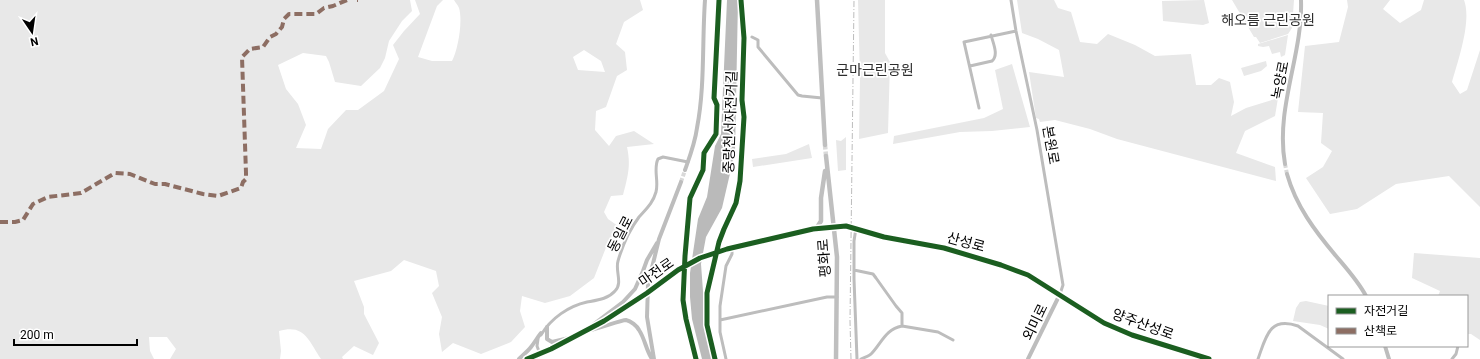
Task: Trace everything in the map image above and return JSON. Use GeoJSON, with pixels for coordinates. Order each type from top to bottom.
{"type":"FeatureCollection","features":[{"type":"Feature","properties":{"kind":"main road"},"geometry":{"type":"LineString","coordinates":[[818,0],[817,6],[825,144]]}},
{"type":"Feature","properties":{"kind":"main road","name":"평화로"},"geometry":{"type":"LineString","coordinates":[[826,156],[837,257],[836,359]]}},
{"type":"Feature","properties":{"kind":"main road"},"geometry":{"type":"LineString","coordinates":[[816,229],[821,221],[821,198],[826,165]]}},
{"type":"Feature","properties":{"kind":"street"},"geometry":{"type":"LineString","coordinates":[[685,170],[697,129],[700,108],[704,0]]}},
{"type":"Feature","properties":{"kind":"street","name":"본원로"},"geometry":{"type":"LineString","coordinates":[[1012,0],[1016,31],[1037,130],[1063,285],[1060,294]]}},
{"type":"Feature","properties":{"kind":"street","name":"녹양로"},"geometry":{"type":"LineString","coordinates":[[1285,164],[1283,144],[1284,119],[1300,30],[1300,0]]}},
{"type":"Feature","properties":{"kind":"street"},"geometry":{"type":"LineString","coordinates":[[979,108],[964,42],[991,35],[1016,31]]}},
{"type":"Feature","properties":{"kind":"street"},"geometry":{"type":"LineString","coordinates":[[970,66],[995,59],[996,56],[991,35]]}},
{"type":"Feature","properties":{"kind":"street"},"geometry":{"type":"LineString","coordinates":[[752,37],[758,40],[758,47],[798,95],[822,98]]}},
{"type":"Feature","properties":{"kind":"street","name":"동일로"},"geometry":{"type":"LineString","coordinates":[[541,333],[562,312],[576,306],[608,297],[616,290],[619,283],[617,263],[621,251],[639,218],[650,205],[657,190],[656,175],[658,158],[663,157],[688,162]]}},
{"type":"Feature","properties":{"kind":"street"},"geometry":{"type":"LineString","coordinates":[[1287,174],[1294,194],[1307,219],[1365,295]]}},
{"type":"Feature","properties":{"kind":"street"},"geometry":{"type":"LineString","coordinates":[[653,359],[647,317],[647,293],[650,272],[659,239],[681,182]]}},
{"type":"Feature","properties":{"kind":"street","name":"산성로"},"geometry":{"type":"LineString","coordinates":[[833,226],[856,228],[884,237],[944,248],[982,258],[1028,275],[1072,302]]}},
{"type":"Feature","properties":{"kind":"street","name":"마전로"},"geometry":{"type":"LineString","coordinates":[[527,359],[583,332],[647,293],[661,281],[700,258],[727,249],[833,226]]}},
{"type":"Feature","properties":{"kind":"street"},"geometry":{"type":"LineString","coordinates":[[856,228],[854,240],[854,270],[857,359]]}},
{"type":"Feature","properties":{"kind":"street"},"geometry":{"type":"LineString","coordinates":[[583,332],[623,302],[635,290],[646,260],[659,239]]}},
{"type":"Feature","properties":{"kind":"street"},"geometry":{"type":"LineString","coordinates":[[726,359],[720,332],[720,320],[722,288],[726,266],[732,254],[732,248]]}},
{"type":"Feature","properties":{"kind":"street"},"geometry":{"type":"LineString","coordinates":[[854,270],[873,274],[902,313],[902,326]]}},
{"type":"Feature","properties":{"kind":"street","name":"외미로"},"geometry":{"type":"LineString","coordinates":[[1028,359],[1060,294]]}},
{"type":"Feature","properties":{"kind":"street"},"geometry":{"type":"LineString","coordinates":[[720,320],[827,297],[837,297]]}},
{"type":"Feature","properties":{"kind":"street","name":"양주산성로"},"geometry":{"type":"LineString","coordinates":[[1072,302],[1104,323],[1132,335],[1209,359]]}},
{"type":"Feature","properties":{"kind":"street"},"geometry":{"type":"LineString","coordinates":[[547,327],[548,339],[552,342],[627,320],[639,329],[647,352],[653,359]]}},
{"type":"Feature","properties":{"kind":"street"},"geometry":{"type":"LineString","coordinates":[[1258,359],[1269,331],[1274,326],[1291,323],[1298,326],[1343,359]]}},
{"type":"Feature","properties":{"kind":"street"},"geometry":{"type":"LineString","coordinates":[[861,359],[871,355],[892,329],[902,326],[938,332],[953,340]]}},
{"type":"Feature","properties":{"kind":"street"},"geometry":{"type":"LineString","coordinates":[[540,354],[537,346],[537,340],[541,333]]}},
{"type":"Feature","properties":{"kind":"street"},"geometry":{"type":"LineString","coordinates":[[519,359],[529,350],[536,338],[541,333]]}},
{"type":"Feature","properties":{"kind":"street"},"geometry":{"type":"LineString","coordinates":[[1385,347],[1389,359]]}},
{"type":"Feature","properties":{"kind":"street"},"geometry":{"type":"LineString","coordinates":[[1452,359],[1456,354],[1458,347]]}},
{"type":"Feature","properties":{"kind":"green space"},"geometry":{"type":"Polygon","coordinates":[[[0,0],[410,0],[412,11],[402,21],[389,41],[385,58],[380,68],[361,86],[335,82],[326,56],[303,53],[278,65],[286,89],[298,104],[306,125],[296,148],[321,149],[328,129],[346,110],[358,110],[384,91],[399,59],[393,45],[420,14],[415,0],[443,0],[437,6],[418,57],[432,61],[452,61],[458,43],[460,28],[459,8],[454,0],[640,0],[643,10],[624,22],[616,44],[625,52],[627,70],[617,76],[606,107],[596,111],[595,130],[609,146],[616,136],[634,131],[654,144],[627,147],[629,159],[628,171],[623,195],[611,196],[604,212],[608,219],[618,226],[607,245],[594,278],[570,296],[545,303],[522,296],[520,311],[525,327],[511,342],[481,354],[453,343],[442,352],[439,334],[442,317],[432,293],[439,286],[436,271],[404,260],[391,271],[354,281],[364,307],[364,314],[379,343],[373,355],[354,346],[342,357],[343,359],[321,359],[305,335],[295,330],[288,329],[279,331],[281,351],[280,359],[170,359],[176,349],[167,337],[149,337],[150,351],[154,359],[0,359],[0,0]],[[584,50],[573,57],[578,70],[605,72],[601,61],[584,50]]]}},
{"type":"Feature","properties":{"kind":"green space","name":"군마근린공원"},"geometry":{"type":"Polygon","coordinates":[[[858,0],[885,0],[885,53],[890,62],[888,133],[859,139],[860,78],[858,0]]]}},
{"type":"Feature","properties":{"kind":"green space"},"geometry":{"type":"Polygon","coordinates":[[[1017,0],[1054,0],[1058,8],[1071,12],[1080,42],[1097,44],[1108,34],[1135,45],[1155,56],[1191,54],[1196,85],[1211,85],[1219,78],[1230,82],[1234,102],[1231,116],[1246,108],[1278,98],[1275,116],[1245,131],[1236,153],[1275,167],[1276,181],[1117,139],[1090,129],[1055,120],[1040,122],[1039,119],[1036,118],[1029,72],[1064,77],[1059,50],[1038,39],[1022,33],[1017,0]]]}},
{"type":"Feature","properties":{"kind":"green space"},"geometry":{"type":"Polygon","coordinates":[[[1204,0],[1209,23],[1203,25],[1163,21],[1162,1],[1204,0]]]}},
{"type":"Feature","properties":{"kind":"green space","name":"해오름 근린공원"},"geometry":{"type":"Polygon","coordinates":[[[1232,0],[1294,0],[1292,28],[1288,34],[1260,43],[1256,37],[1254,37],[1232,0]]]}},
{"type":"Feature","properties":{"kind":"green space"},"geometry":{"type":"Polygon","coordinates":[[[1347,0],[1390,0],[1383,9],[1400,23],[1421,10],[1424,0],[1464,0],[1466,9],[1465,30],[1461,52],[1452,82],[1460,94],[1467,90],[1480,50],[1480,207],[1449,176],[1396,184],[1357,209],[1330,214],[1306,178],[1323,167],[1332,151],[1321,143],[1323,113],[1298,112],[1305,46],[1339,42],[1348,7],[1347,0]]]}},
{"type":"Feature","properties":{"kind":"green space"},"geometry":{"type":"Polygon","coordinates":[[[1288,35],[1285,55],[1281,57],[1280,52],[1272,54],[1269,46],[1258,46],[1258,44],[1288,35]]]}},
{"type":"Feature","properties":{"kind":"green space"},"geometry":{"type":"Polygon","coordinates":[[[1266,61],[1267,66],[1261,71],[1244,76],[1241,68],[1266,61]]]}},
{"type":"Feature","properties":{"kind":"green space"},"geometry":{"type":"Polygon","coordinates":[[[1012,64],[1030,127],[992,131],[960,132],[893,144],[894,136],[984,118],[1003,109],[995,70],[1012,64]]]}},
{"type":"Feature","properties":{"kind":"green space"},"geometry":{"type":"Polygon","coordinates":[[[846,137],[846,170],[838,171],[836,140],[841,141],[846,137]]]}},
{"type":"Feature","properties":{"kind":"green space"},"geometry":{"type":"Polygon","coordinates":[[[809,144],[812,158],[753,167],[752,159],[786,154],[809,144]]]}},
{"type":"Feature","properties":{"kind":"green space"},"geometry":{"type":"Polygon","coordinates":[[[1414,253],[1480,258],[1480,340],[1471,334],[1468,334],[1468,295],[1438,295],[1440,291],[1412,278],[1414,253]]]}},
{"type":"Feature","properties":{"kind":"green space"},"geometry":{"type":"Polygon","coordinates":[[[1306,301],[1328,306],[1328,329],[1320,325],[1293,321],[1296,308],[1300,302],[1306,301]]]}},
{"type":"Feature","properties":{"kind":"shaded area"},"geometry":{"type":"Polygon","coordinates":[[[727,0],[738,0],[735,152],[722,208],[706,237],[701,264],[706,332],[712,359],[702,359],[692,319],[690,273],[698,219],[707,197],[715,146],[721,134],[727,0]]]}},
{"type":"Feature","properties":{"kind":"tunnel"},"geometry":{"type":"LineString","coordinates":[[825,145],[826,156]]}},
{"type":"Feature","properties":{"kind":"tunnel"},"geometry":{"type":"LineString","coordinates":[[1285,164],[1287,174]]}},
{"type":"Feature","properties":{"kind":"tunnel"},"geometry":{"type":"LineString","coordinates":[[681,182],[685,170]]}},
{"type":"Feature","properties":{"kind":"railway"},"geometry":{"type":"LineString","coordinates":[[851,359],[850,321],[854,0]]}},
{"type":"Feature","properties":{"kind":"marked path"},"geometry":{"type":"LineString","coordinates":[[0,222],[15,222],[23,220],[33,204],[48,197],[81,193],[115,173],[130,174],[155,184],[165,184],[203,194],[218,196],[241,188],[246,179],[242,57],[250,49],[263,47],[270,37],[276,34],[282,27],[284,19],[289,14],[316,14],[324,8],[347,0]]}},
{"type":"Feature","properties":{"kind":"cycle path","name":"중랑천서자전거길"},"geometry":{"type":"LineString","coordinates":[[696,359],[683,300],[685,256],[690,198],[703,170],[704,153],[716,134],[717,105],[714,98],[719,0]]}},
{"type":"Feature","properties":{"kind":"cycle path","name":"중랑천서자전거길"},"geometry":{"type":"LineString","coordinates":[[715,359],[707,325],[707,293],[719,242],[736,203],[740,181],[744,117],[742,100],[744,38],[741,0]]}},
{"type":"Feature","properties":{"kind":"cycle path"},"geometry":{"type":"LineString","coordinates":[[527,359],[551,349],[604,321],[647,293],[678,270],[700,258],[727,249],[813,229],[846,226],[884,237],[944,248],[1001,265],[1028,275],[1104,323],[1132,335],[1209,359]]}}]}
